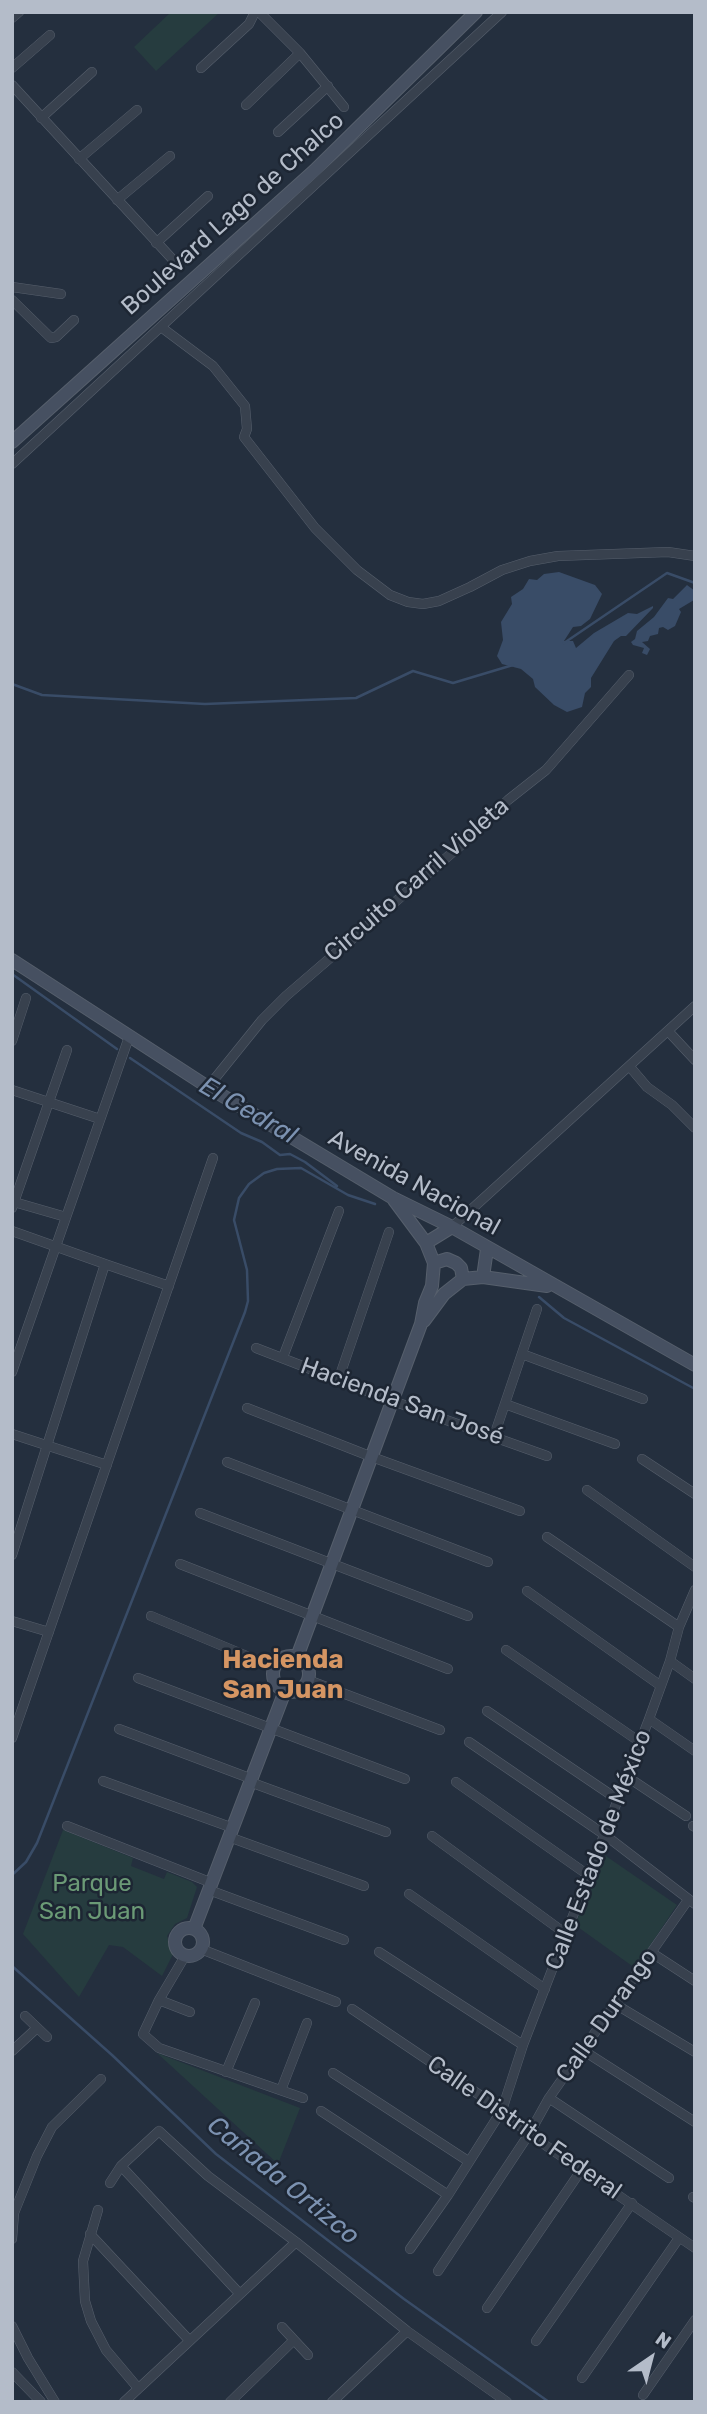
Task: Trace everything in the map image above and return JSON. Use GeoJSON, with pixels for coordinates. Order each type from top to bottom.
{"type":"FeatureCollection","features":[{"type":"Feature","properties":{"kind":"main road","name":"Boulevard Lago de Chalco"},"geometry":{"type":"LineString","coordinates":[[12,442],[314,171],[476,12]]}},
{"type":"Feature","properties":{"kind":"main road","name":"Avenida Nacional"},"geometry":{"type":"LineString","coordinates":[[12,960],[208,1087],[393,1198],[452,1227],[552,1286],[692,1360]]}},
{"type":"Feature","properties":{"kind":"main road"},"geometry":{"type":"LineString","coordinates":[[297,1657],[393,1401],[432,1286],[434,1263],[426,1243],[393,1198]]}},
{"type":"Feature","properties":{"kind":"main road"},"geometry":{"type":"LineString","coordinates":[[426,1243],[452,1227]]}},
{"type":"Feature","properties":{"kind":"main road"},"geometry":{"type":"LineString","coordinates":[[483,1277],[487,1249]]}},
{"type":"Feature","properties":{"kind":"main road"},"geometry":{"type":"LineString","coordinates":[[434,1263],[447,1259],[456,1263],[461,1268],[463,1279]]}},
{"type":"Feature","properties":{"kind":"main road"},"geometry":{"type":"LineString","coordinates":[[421,1324],[444,1294],[463,1279],[483,1277],[552,1286]]}},
{"type":"Feature","properties":{"kind":"main road"},"geometry":{"type":"LineString","coordinates":[[297,1657],[306,1664],[308,1680],[301,1689],[285,1691],[273,1679],[274,1667],[280,1658],[297,1657]]}},
{"type":"Feature","properties":{"kind":"main road"},"geometry":{"type":"LineString","coordinates":[[194,1929],[285,1691]]}},
{"type":"Feature","properties":{"kind":"main road"},"geometry":{"type":"LineString","coordinates":[[181,1929],[194,1929],[203,1939],[201,1949],[194,1955],[185,1956],[177,1950],[175,1937],[181,1929]]}},
{"type":"Feature","properties":{"kind":"street"},"geometry":{"type":"LineString","coordinates":[[12,18],[19,12]]}},
{"type":"Feature","properties":{"kind":"street"},"geometry":{"type":"LineString","coordinates":[[201,68],[249,24],[257,12],[300,53],[344,107]]}},
{"type":"Feature","properties":{"kind":"street"},"geometry":{"type":"LineString","coordinates":[[12,464],[502,12]]}},
{"type":"Feature","properties":{"kind":"street"},"geometry":{"type":"LineString","coordinates":[[12,68],[50,35]]}},
{"type":"Feature","properties":{"kind":"street"},"geometry":{"type":"LineString","coordinates":[[246,105],[300,53]]}},
{"type":"Feature","properties":{"kind":"street"},"geometry":{"type":"LineString","coordinates":[[41,118],[92,72]]}},
{"type":"Feature","properties":{"kind":"street"},"geometry":{"type":"LineString","coordinates":[[12,85],[175,262]]}},
{"type":"Feature","properties":{"kind":"street"},"geometry":{"type":"LineString","coordinates":[[278,132],[328,86]]}},
{"type":"Feature","properties":{"kind":"street"},"geometry":{"type":"LineString","coordinates":[[79,159],[137,110]]}},
{"type":"Feature","properties":{"kind":"street"},"geometry":{"type":"LineString","coordinates":[[117,200],[170,156]]}},
{"type":"Feature","properties":{"kind":"street"},"geometry":{"type":"LineString","coordinates":[[156,243],[208,196]]}},
{"type":"Feature","properties":{"kind":"street"},"geometry":{"type":"LineString","coordinates":[[12,287],[61,294]]}},
{"type":"Feature","properties":{"kind":"street"},"geometry":{"type":"LineString","coordinates":[[12,300],[51,338],[56,337],[74,320]]}},
{"type":"Feature","properties":{"kind":"street"},"geometry":{"type":"LineString","coordinates":[[161,327],[213,366],[245,407],[247,429],[244,437],[315,528],[357,570],[390,595],[408,603],[439,601],[502,570],[558,556],[668,552],[695,556]]}},
{"type":"Feature","properties":{"kind":"street","name":"Circuito Carril Violeta"},"geometry":{"type":"LineString","coordinates":[[208,1087],[262,1020],[286,996],[460,846],[508,800],[546,770],[629,675]]}},
{"type":"Feature","properties":{"kind":"street"},"geometry":{"type":"LineString","coordinates":[[12,1041],[26,998]]}},
{"type":"Feature","properties":{"kind":"street"},"geometry":{"type":"LineString","coordinates":[[452,1227],[695,1006]]}},
{"type":"Feature","properties":{"kind":"street"},"geometry":{"type":"LineString","coordinates":[[668,1031],[695,1060]]}},
{"type":"Feature","properties":{"kind":"street"},"geometry":{"type":"LineString","coordinates":[[12,1372],[129,1037]]}},
{"type":"Feature","properties":{"kind":"street"},"geometry":{"type":"LineString","coordinates":[[66,1217],[13,1205],[67,1050]]}},
{"type":"Feature","properties":{"kind":"street"},"geometry":{"type":"LineString","coordinates":[[629,1067],[647,1087],[672,1105],[695,1128]]}},
{"type":"Feature","properties":{"kind":"street"},"geometry":{"type":"LineString","coordinates":[[12,1090],[100,1119]]}},
{"type":"Feature","properties":{"kind":"street"},"geometry":{"type":"LineString","coordinates":[[12,1738],[213,1158]]}},
{"type":"Feature","properties":{"kind":"street"},"geometry":{"type":"LineString","coordinates":[[283,1357],[339,1210]]}},
{"type":"Feature","properties":{"kind":"street"},"geometry":{"type":"LineString","coordinates":[[12,1231],[169,1286]]}},
{"type":"Feature","properties":{"kind":"street"},"geometry":{"type":"LineString","coordinates":[[339,1378],[389,1232]]}},
{"type":"Feature","properties":{"kind":"street"},"geometry":{"type":"LineString","coordinates":[[12,1555],[106,1264]]}},
{"type":"Feature","properties":{"kind":"street"},"geometry":{"type":"LineString","coordinates":[[494,1436],[537,1309]]}},
{"type":"Feature","properties":{"kind":"street","name":"Hacienda San José"},"geometry":{"type":"LineString","coordinates":[[256,1348],[547,1456]]}},
{"type":"Feature","properties":{"kind":"street"},"geometry":{"type":"LineString","coordinates":[[522,1354],[643,1399]]}},
{"type":"Feature","properties":{"kind":"street"},"geometry":{"type":"LineString","coordinates":[[505,1404],[615,1444]]}},
{"type":"Feature","properties":{"kind":"street"},"geometry":{"type":"LineString","coordinates":[[247,1408],[520,1511]]}},
{"type":"Feature","properties":{"kind":"street"},"geometry":{"type":"LineString","coordinates":[[12,1434],[107,1465]]}},
{"type":"Feature","properties":{"kind":"street"},"geometry":{"type":"LineString","coordinates":[[642,1459],[695,1494]]}},
{"type":"Feature","properties":{"kind":"street"},"geometry":{"type":"LineString","coordinates":[[227,1461],[488,1562]]}},
{"type":"Feature","properties":{"kind":"street"},"geometry":{"type":"LineString","coordinates":[[587,1490],[695,1567]]}},
{"type":"Feature","properties":{"kind":"street"},"geometry":{"type":"LineString","coordinates":[[200,1513],[468,1616]]}},
{"type":"Feature","properties":{"kind":"street"},"geometry":{"type":"LineString","coordinates":[[547,1537],[679,1627]]}},
{"type":"Feature","properties":{"kind":"street"},"geometry":{"type":"LineString","coordinates":[[180,1564],[448,1669]]}},
{"type":"Feature","properties":{"kind":"street","name":"Calle Estado de México"},"geometry":{"type":"LineString","coordinates":[[410,2249],[502,2110],[523,2045],[662,1686],[679,1627],[695,1590]]}},
{"type":"Feature","properties":{"kind":"street"},"geometry":{"type":"LineString","coordinates":[[527,1591],[662,1686]]}},
{"type":"Feature","properties":{"kind":"street"},"geometry":{"type":"LineString","coordinates":[[151,1616],[274,1667]]}},
{"type":"Feature","properties":{"kind":"street"},"geometry":{"type":"LineString","coordinates":[[12,1621],[49,1632]]}},
{"type":"Feature","properties":{"kind":"street"},"geometry":{"type":"LineString","coordinates":[[506,1650],[640,1742]]}},
{"type":"Feature","properties":{"kind":"street"},"geometry":{"type":"LineString","coordinates":[[670,1661],[695,1679]]}},
{"type":"Feature","properties":{"kind":"street"},"geometry":{"type":"LineString","coordinates":[[138,1678],[405,1779]]}},
{"type":"Feature","properties":{"kind":"street"},"geometry":{"type":"LineString","coordinates":[[308,1680],[440,1730]]}},
{"type":"Feature","properties":{"kind":"street"},"geometry":{"type":"LineString","coordinates":[[487,1711],[617,1798]]}},
{"type":"Feature","properties":{"kind":"street"},"geometry":{"type":"LineString","coordinates":[[649,1719],[695,1751]]}},
{"type":"Feature","properties":{"kind":"street"},"geometry":{"type":"LineString","coordinates":[[119,1729],[386,1832]]}},
{"type":"Feature","properties":{"kind":"street"},"geometry":{"type":"LineString","coordinates":[[469,1742],[605,1835],[691,1903]]}},
{"type":"Feature","properties":{"kind":"street"},"geometry":{"type":"LineString","coordinates":[[626,1776],[686,1816]]}},
{"type":"Feature","properties":{"kind":"street"},"geometry":{"type":"LineString","coordinates":[[103,1781],[364,1886]]}},
{"type":"Feature","properties":{"kind":"street"},"geometry":{"type":"LineString","coordinates":[[456,1782],[588,1875]]}},
{"type":"Feature","properties":{"kind":"street"},"geometry":{"type":"LineString","coordinates":[[67,1826],[344,1940]]}},
{"type":"Feature","properties":{"kind":"street"},"geometry":{"type":"LineString","coordinates":[[432,1836],[566,1934]]}},
{"type":"Feature","properties":{"kind":"street"},"geometry":{"type":"LineString","coordinates":[[409,1894],[545,1989]]}},
{"type":"Feature","properties":{"kind":"street","name":"Calle Durango"},"geometry":{"type":"LineString","coordinates":[[438,2271],[530,2134],[549,2098],[691,1903]]}},
{"type":"Feature","properties":{"kind":"street"},"geometry":{"type":"LineString","coordinates":[[201,1949],[336,2002]]}},
{"type":"Feature","properties":{"kind":"street"},"geometry":{"type":"LineString","coordinates":[[379,1952],[523,2045]]}},
{"type":"Feature","properties":{"kind":"street"},"geometry":{"type":"LineString","coordinates":[[652,1953],[695,1981]]}},
{"type":"Feature","properties":{"kind":"street"},"geometry":{"type":"LineString","coordinates":[[185,1956],[143,2034],[159,2048],[303,2098]]}},
{"type":"Feature","properties":{"kind":"street"},"geometry":{"type":"LineString","coordinates":[[159,2000],[190,2012]]}},
{"type":"Feature","properties":{"kind":"street"},"geometry":{"type":"LineString","coordinates":[[226,2072],[255,2003]]}},
{"type":"Feature","properties":{"kind":"street"},"geometry":{"type":"LineString","coordinates":[[615,2004],[695,2052]]}},
{"type":"Feature","properties":{"kind":"street","name":"Calle Distrito Federal"},"geometry":{"type":"LineString","coordinates":[[352,2009],[502,2110],[530,2134],[695,2248]]}},
{"type":"Feature","properties":{"kind":"street"},"geometry":{"type":"LineString","coordinates":[[25,2017],[47,2037]]}},
{"type":"Feature","properties":{"kind":"street"},"geometry":{"type":"LineString","coordinates":[[281,2090],[307,2023]]}},
{"type":"Feature","properties":{"kind":"street"},"geometry":{"type":"LineString","coordinates":[[12,2051],[37,2028]]}},
{"type":"Feature","properties":{"kind":"street"},"geometry":{"type":"LineString","coordinates":[[584,2051],[695,2122]]}},
{"type":"Feature","properties":{"kind":"street"},"geometry":{"type":"LineString","coordinates":[[333,2073],[468,2161]]}},
{"type":"Feature","properties":{"kind":"street"},"geometry":{"type":"LineString","coordinates":[[12,2239],[13,2216],[52,2127],[101,2079]]}},
{"type":"Feature","properties":{"kind":"street"},"geometry":{"type":"LineString","coordinates":[[549,2098],[669,2178]]}},
{"type":"Feature","properties":{"kind":"street"},"geometry":{"type":"LineString","coordinates":[[321,2111],[448,2195]]}},
{"type":"Feature","properties":{"kind":"street"},"geometry":{"type":"LineString","coordinates":[[110,2183],[121,2165],[159,2131],[208,2176],[407,2331],[507,2402]]}},
{"type":"Feature","properties":{"kind":"street"},"geometry":{"type":"LineString","coordinates":[[121,2165],[239,2293]]}},
{"type":"Feature","properties":{"kind":"street"},"geometry":{"type":"LineString","coordinates":[[487,2308],[582,2169]]}},
{"type":"Feature","properties":{"kind":"street"},"geometry":{"type":"LineString","coordinates":[[536,2341],[632,2203]]}},
{"type":"Feature","properties":{"kind":"street"},"geometry":{"type":"LineString","coordinates":[[98,2210],[83,2261],[83,2280],[91,2321],[106,2350],[138,2388]]}},
{"type":"Feature","properties":{"kind":"street"},"geometry":{"type":"LineString","coordinates":[[90,2234],[189,2340]]}},
{"type":"Feature","properties":{"kind":"street"},"geometry":{"type":"LineString","coordinates":[[582,2378],[679,2238]]}},
{"type":"Feature","properties":{"kind":"street"},"geometry":{"type":"LineString","coordinates":[[124,2402],[296,2242]]}},
{"type":"Feature","properties":{"kind":"street"},"geometry":{"type":"LineString","coordinates":[[643,2395],[695,2320]]}},
{"type":"Feature","properties":{"kind":"street"},"geometry":{"type":"LineString","coordinates":[[12,2326],[55,2402]]}},
{"type":"Feature","properties":{"kind":"street"},"geometry":{"type":"LineString","coordinates":[[282,2327],[308,2355]]}},
{"type":"Feature","properties":{"kind":"street"},"geometry":{"type":"LineString","coordinates":[[332,2402],[407,2331]]}},
{"type":"Feature","properties":{"kind":"street"},"geometry":{"type":"LineString","coordinates":[[230,2402],[294,2340]]}},
{"type":"Feature","properties":{"kind":"street"},"geometry":{"type":"LineString","coordinates":[[12,2372],[41,2402]]}},
{"type":"Feature","properties":{"kind":"green space"},"geometry":{"type":"Polygon","coordinates":[[[171,12],[220,12],[156,71],[134,47],[171,12]]]}},
{"type":"Feature","properties":{"kind":"green space","name":"Parque San Juan"},"geometry":{"type":"Polygon","coordinates":[[[63,1830],[133,1858],[131,1866],[164,1879],[167,1872],[192,1882],[197,1887],[187,1918],[175,1924],[167,1936],[173,1954],[162,1976],[123,1947],[109,1945],[79,1997],[23,1934],[63,1830]]]}},
{"type":"Feature","properties":{"kind":"green space"},"geometry":{"type":"Polygon","coordinates":[[[603,1854],[677,1905],[635,1968],[575,1925],[603,1854]]]}},
{"type":"Feature","properties":{"kind":"green space"},"geometry":{"type":"Polygon","coordinates":[[[157,2053],[300,2108],[278,2164],[157,2053]]]}},
{"type":"Feature","properties":{"kind":"water"},"geometry":{"type":"Polygon","coordinates":[[[559,572],[595,585],[602,594],[590,619],[581,626],[573,627],[564,641],[573,641],[576,648],[594,633],[628,613],[637,614],[653,606],[626,636],[614,641],[591,678],[591,687],[585,693],[582,707],[567,712],[554,705],[521,669],[502,664],[497,656],[503,640],[501,622],[512,604],[511,597],[523,589],[529,579],[537,580],[544,574],[559,572]]]}},
{"type":"Feature","properties":{"kind":"water"},"geometry":{"type":"Polygon","coordinates":[[[687,585],[695,591],[694,600],[679,609],[681,612],[675,626],[668,630],[659,628],[658,634],[642,642],[650,649],[647,655],[642,653],[644,648],[631,642],[637,631],[654,617],[668,598],[673,599],[687,585]]]}},
{"type":"Feature","properties":{"kind":"waterway"},"geometry":{"type":"LineString","coordinates":[[564,643],[667,573],[695,583]]}},
{"type":"Feature","properties":{"kind":"waterway"},"geometry":{"type":"LineString","coordinates":[[12,684],[42,695],[205,704],[356,698],[413,671],[453,683],[513,665]]}},
{"type":"Feature","properties":{"kind":"waterway","name":"El Cedral"},"geometry":{"type":"LineString","coordinates":[[12,974],[117,1049]]}},
{"type":"Feature","properties":{"kind":"waterway","name":"El Cedral"},"geometry":{"type":"LineString","coordinates":[[130,1058],[241,1133],[262,1142],[280,1155],[290,1154],[305,1162],[337,1186]]}},
{"type":"Feature","properties":{"kind":"waterway"},"geometry":{"type":"LineString","coordinates":[[12,1875],[26,1862],[37,1843],[245,1312],[248,1301],[247,1270],[234,1220],[239,1198],[249,1184],[264,1173],[277,1169],[301,1168],[348,1195],[375,1204]]}},
{"type":"Feature","properties":{"kind":"waterway"},"geometry":{"type":"LineString","coordinates":[[539,1297],[564,1318],[695,1389]]}},
{"type":"Feature","properties":{"kind":"waterway","name":"Cañada Ortizco"},"geometry":{"type":"LineString","coordinates":[[12,1966],[112,2055],[216,2154],[404,2299],[549,2402]]}},
{"type":"Feature","properties":{"kind":"district","name":"Hacienda San Juan"},"geometry":{"type":"Point","coordinates":[283,1675]}}]}
